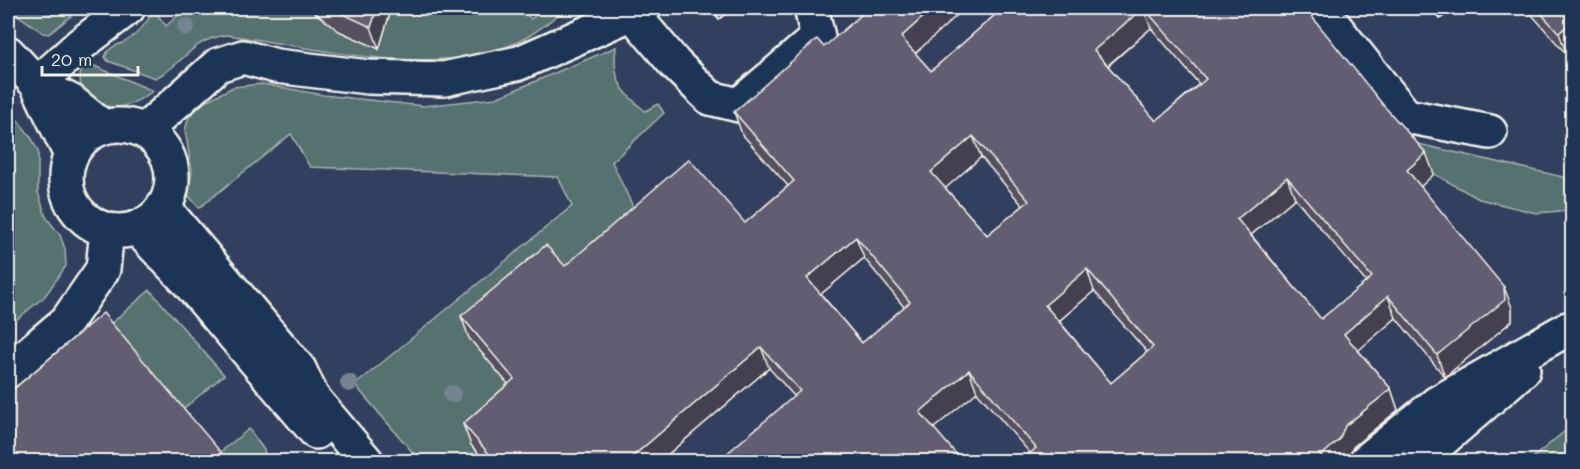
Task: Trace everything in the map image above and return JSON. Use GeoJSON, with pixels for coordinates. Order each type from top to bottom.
{"type":"FeatureCollection","features":[{"type":"Feature","properties":{"kind":"street"},"geometry":{"type":"LineString","coordinates":[[37,84],[81,44],[128,8]]}},
{"type":"Feature","properties":{"kind":"street"},"geometry":{"type":"LineString","coordinates":[[144,131],[218,65],[243,57],[276,66],[368,77],[444,79],[519,63],[638,10],[675,64],[710,98],[740,105],[818,37],[811,8]]}},
{"type":"Feature","properties":{"kind":"street"},"geometry":{"type":"LineString","coordinates":[[1320,8],[1406,116],[1490,132]]}},
{"type":"Feature","properties":{"kind":"street"},"geometry":{"type":"LineString","coordinates":[[8,53],[37,84],[71,155]]}},
{"type":"Feature","properties":{"kind":"street"},"geometry":{"type":"LineString","coordinates":[[37,84],[72,102],[103,127]]}},
{"type":"Feature","properties":{"kind":"street"},"geometry":{"type":"LineString","coordinates":[[8,371],[67,321],[103,269],[122,229],[152,219],[164,207],[170,194],[171,164],[156,139],[144,131],[124,125],[103,127],[80,143],[71,155],[66,185],[71,201],[86,219],[122,229],[189,283],[342,462]]}},
{"type":"Feature","properties":{"kind":"street"},"geometry":{"type":"LineString","coordinates":[[164,207],[299,369],[312,397],[367,462]]}},
{"type":"Feature","properties":{"kind":"street"},"geometry":{"type":"LineString","coordinates":[[1431,457],[1527,367],[1571,330]]}},
{"type":"Feature","properties":{"kind":"street"},"geometry":{"type":"LineString","coordinates":[[1365,462],[1437,403],[1571,330]]}},
{"type":"Feature","properties":{"kind":"shaded area"},"geometry":{"type":"Polygon","coordinates":[[[8,8],[1572,8],[1572,461],[8,461],[8,8]]]}},
{"type":"Feature","properties":{"kind":"green space"},"geometry":{"type":"Polygon","coordinates":[[[8,8],[81,8],[49,34],[43,33],[8,8]]]}},
{"type":"Feature","properties":{"kind":"green space"},"geometry":{"type":"Polygon","coordinates":[[[187,8],[309,8],[339,31],[378,48],[377,8],[524,8],[522,10],[531,19],[544,8],[566,8],[534,33],[513,44],[481,54],[447,59],[410,60],[372,57],[227,35],[195,47],[173,67],[155,78],[108,61],[105,57],[112,48],[135,34],[154,10],[166,26],[187,8]]]}},
{"type":"Feature","properties":{"kind":"green space"},"geometry":{"type":"Polygon","coordinates":[[[616,47],[617,76],[629,97],[645,111],[658,104],[664,113],[612,162],[643,228],[522,400],[472,445],[486,461],[420,461],[355,385],[572,206],[558,177],[310,167],[291,134],[199,208],[188,195],[192,171],[185,130],[189,117],[206,101],[233,87],[262,84],[323,95],[423,106],[496,98],[616,47]]]}},
{"type":"Feature","properties":{"kind":"green space"},"geometry":{"type":"Polygon","coordinates":[[[85,62],[153,91],[120,107],[94,103],[85,99],[81,85],[80,76],[85,62]]]}},
{"type":"Feature","properties":{"kind":"green space"},"geometry":{"type":"Polygon","coordinates":[[[8,108],[31,137],[38,151],[38,192],[46,217],[60,235],[65,249],[66,266],[45,296],[8,327],[8,108]]]}},
{"type":"Feature","properties":{"kind":"green space"},"geometry":{"type":"Polygon","coordinates":[[[1405,141],[1572,179],[1572,210],[1536,213],[1479,199],[1434,174],[1405,141]]]}},
{"type":"Feature","properties":{"kind":"green space"},"geometry":{"type":"Polygon","coordinates":[[[150,290],[224,375],[177,414],[8,412],[150,290]]]}},
{"type":"Feature","properties":{"kind":"green space"},"geometry":{"type":"Polygon","coordinates":[[[1572,425],[1572,461],[1529,461],[1572,425]]]}},
{"type":"Feature","properties":{"kind":"green space"},"geometry":{"type":"Polygon","coordinates":[[[249,429],[264,450],[266,461],[218,461],[214,457],[249,429]]]}},
{"type":"Feature","properties":{"kind":"building"},"geometry":{"type":"Polygon","coordinates":[[[330,8],[377,8],[371,27],[330,8]]]}},
{"type":"Feature","properties":{"kind":"building"},"geometry":{"type":"Polygon","coordinates":[[[869,8],[933,8],[901,37],[931,71],[1003,8],[1143,8],[1094,50],[1156,121],[1206,79],[1144,8],[1305,8],[1384,106],[1426,153],[1407,170],[1504,287],[1505,300],[1437,355],[1388,296],[1344,334],[1391,389],[1345,426],[1339,440],[1314,462],[1021,462],[1036,448],[969,370],[920,412],[963,462],[717,462],[800,391],[761,347],[626,462],[496,462],[463,424],[514,379],[461,316],[546,245],[565,266],[689,159],[745,223],[794,181],[734,112],[817,39],[824,47],[869,8]],[[973,136],[931,172],[987,235],[1029,201],[973,136]],[[1287,177],[1237,219],[1321,319],[1372,277],[1287,177]],[[856,237],[807,278],[862,343],[910,302],[856,237]],[[1087,269],[1045,305],[1111,383],[1153,347],[1087,269]]]}},
{"type":"Feature","properties":{"kind":"building"},"geometry":{"type":"Polygon","coordinates":[[[1536,8],[1572,8],[1572,21],[1559,33],[1536,8]]]}},
{"type":"Feature","properties":{"kind":"building"},"geometry":{"type":"Polygon","coordinates":[[[103,313],[229,462],[8,462],[8,394],[103,313]]]}}]}
